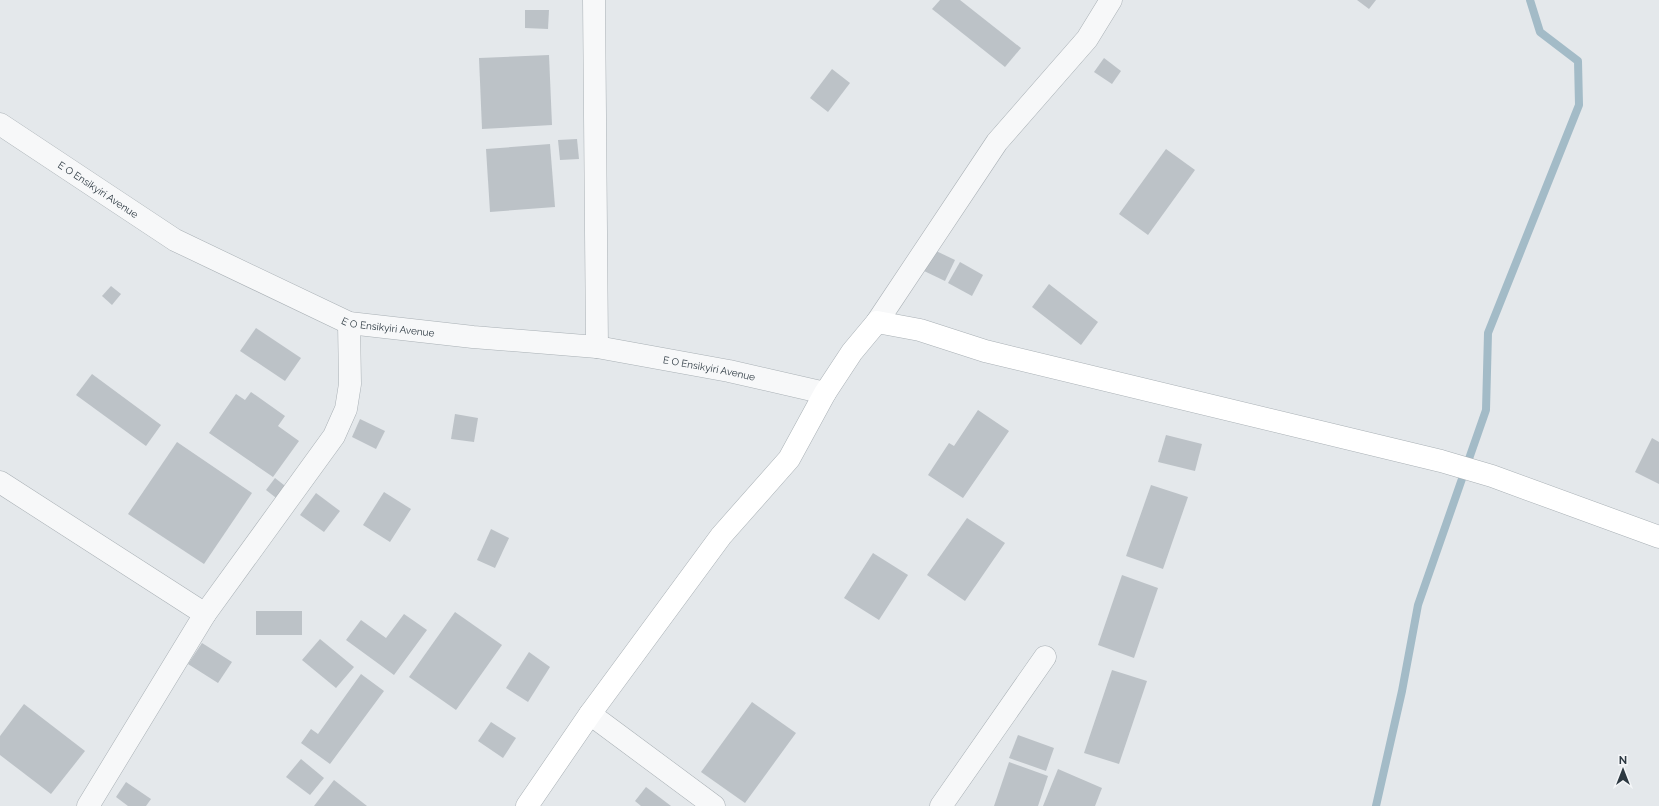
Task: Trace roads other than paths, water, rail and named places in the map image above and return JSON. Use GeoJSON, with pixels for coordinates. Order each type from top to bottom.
{"type":"FeatureCollection","features":[{"type":"Feature","properties":{"kind":"street"},"geometry":{"type":"LineString","coordinates":[[594,0],[597,347]]}},
{"type":"Feature","properties":{"kind":"street"},"geometry":{"type":"LineString","coordinates":[[527,806],[590,714],[722,536],[789,459],[825,393],[852,352],[877,322],[997,142],[1087,39],[1111,0]]}},
{"type":"Feature","properties":{"kind":"street","name":"E O Ensikyiri Avenue"},"geometry":{"type":"LineString","coordinates":[[0,124],[175,240],[349,323],[473,337],[597,347],[729,371],[825,393]]}},
{"type":"Feature","properties":{"kind":"street"},"geometry":{"type":"LineString","coordinates":[[877,322],[920,330],[985,351],[1442,461],[1492,476],[1659,537]]}},
{"type":"Feature","properties":{"kind":"street"},"geometry":{"type":"LineString","coordinates":[[88,806],[205,614],[334,436],[346,408],[350,384],[349,323]]}},
{"type":"Feature","properties":{"kind":"street"},"geometry":{"type":"LineString","coordinates":[[0,482],[205,614]]}},
{"type":"Feature","properties":{"kind":"street"},"geometry":{"type":"LineString","coordinates":[[941,806],[1045,657]]}},
{"type":"Feature","properties":{"kind":"street"},"geometry":{"type":"LineString","coordinates":[[590,714],[714,806]]}},
{"type":"Feature","properties":{"kind":"waterway"},"geometry":{"type":"LineString","coordinates":[[1376,806],[1402,691],[1418,605],[1486,410],[1488,333],[1579,105],[1578,61],[1540,32],[1530,0]]}}]}
